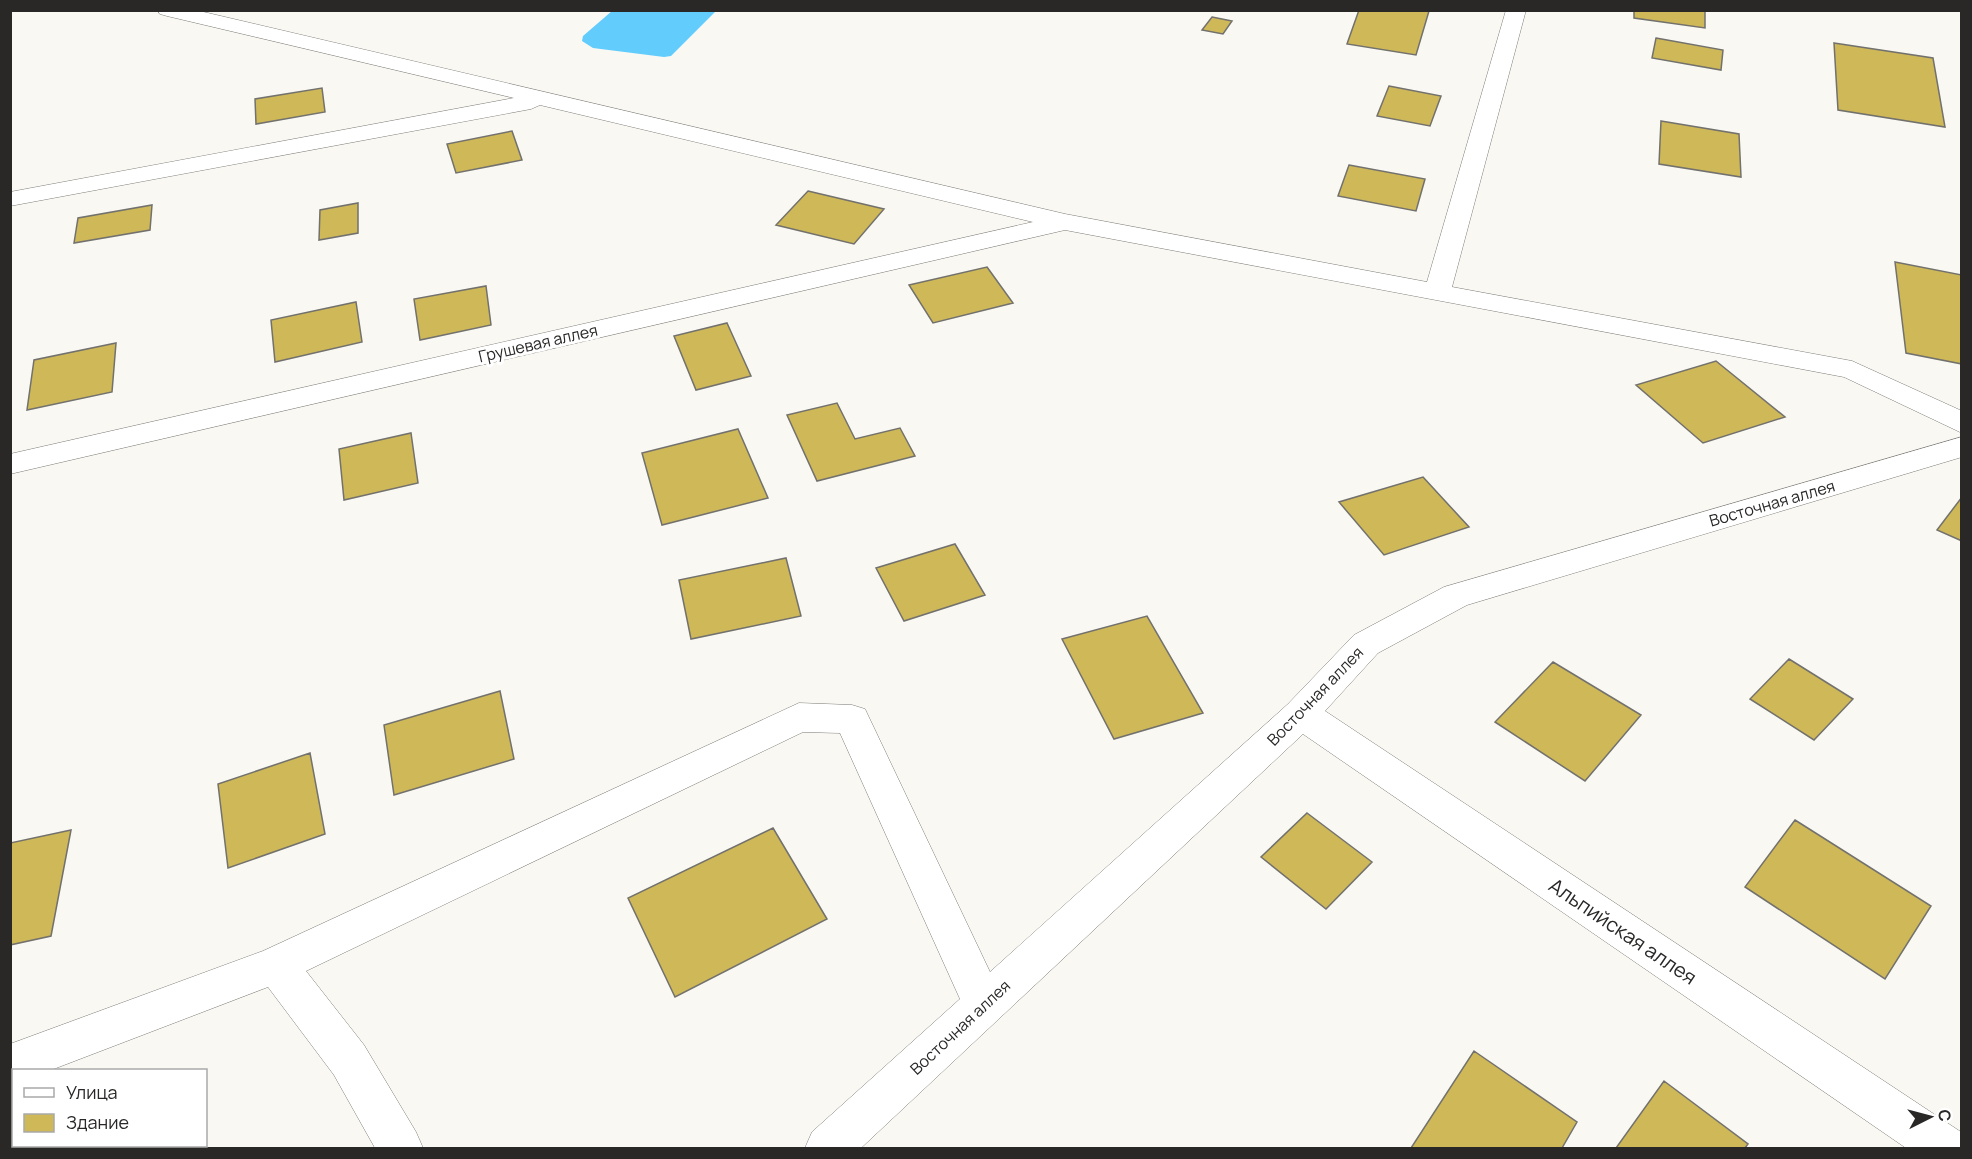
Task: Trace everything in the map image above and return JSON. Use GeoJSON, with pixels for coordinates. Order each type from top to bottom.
{"type":"FeatureCollection","features":[{"type":"Feature","properties":{"kind":"street"},"geometry":{"type":"LineString","coordinates":[[167,10],[1065,222],[1852,370],[1962,423]]}},
{"type":"Feature","properties":{"kind":"street"},"geometry":{"type":"LineString","coordinates":[[1437,292],[1516,10]]}},
{"type":"Feature","properties":{"kind":"street"},"geometry":{"type":"LineString","coordinates":[[10,200],[544,99]]}},
{"type":"Feature","properties":{"kind":"street","name":"Грушевая аллея"},"geometry":{"type":"LineString","coordinates":[[10,464],[1065,222]]}},
{"type":"Feature","properties":{"kind":"street","name":"Восточная аллея"},"geometry":{"type":"LineString","coordinates":[[828,1149],[1301,714],[1366,644],[1456,596],[1962,447]]}},
{"type":"Feature","properties":{"kind":"street","name":"Альпийская аллея"},"geometry":{"type":"LineString","coordinates":[[1301,714],[1945,1149]]}},
{"type":"Feature","properties":{"kind":"street"},"geometry":{"type":"LineString","coordinates":[[10,1065],[276,965],[799,717],[852,719],[984,1004]]}},
{"type":"Feature","properties":{"kind":"street"},"geometry":{"type":"LineString","coordinates":[[276,965],[349,1060],[400,1149]]}},
{"type":"Feature","properties":{"kind":"water"},"geometry":{"type":"Polygon","coordinates":[[[612,11],[716,11],[671,56],[664,57],[593,48],[582,41],[583,36],[612,11]]]}},
{"type":"Feature","properties":{"kind":"building"},"geometry":{"type":"Polygon","coordinates":[[[1359,10],[1429,11],[1416,55],[1347,44],[1359,10]]]}},
{"type":"Feature","properties":{"kind":"building"},"geometry":{"type":"Polygon","coordinates":[[[1634,10],[1705,10],[1705,28],[1634,18],[1634,10]]]}},
{"type":"Feature","properties":{"kind":"building"},"geometry":{"type":"Polygon","coordinates":[[[1212,17],[1232,21],[1223,34],[1202,30],[1212,17]]]}},
{"type":"Feature","properties":{"kind":"building"},"geometry":{"type":"Polygon","coordinates":[[[1656,38],[1723,50],[1721,70],[1652,58],[1656,38]]]}},
{"type":"Feature","properties":{"kind":"building"},"geometry":{"type":"Polygon","coordinates":[[[1834,43],[1933,58],[1945,127],[1838,110],[1834,43]]]}},
{"type":"Feature","properties":{"kind":"building"},"geometry":{"type":"Polygon","coordinates":[[[1389,86],[1441,96],[1430,126],[1377,116],[1389,86]]]}},
{"type":"Feature","properties":{"kind":"building"},"geometry":{"type":"Polygon","coordinates":[[[322,88],[325,112],[256,124],[255,99],[322,88]]]}},
{"type":"Feature","properties":{"kind":"building"},"geometry":{"type":"Polygon","coordinates":[[[1661,121],[1739,134],[1741,177],[1659,164],[1661,121]]]}},
{"type":"Feature","properties":{"kind":"building"},"geometry":{"type":"Polygon","coordinates":[[[512,131],[522,160],[456,173],[447,144],[512,131]]]}},
{"type":"Feature","properties":{"kind":"building"},"geometry":{"type":"Polygon","coordinates":[[[1349,165],[1425,179],[1416,211],[1338,196],[1349,165]]]}},
{"type":"Feature","properties":{"kind":"building"},"geometry":{"type":"Polygon","coordinates":[[[808,191],[884,209],[854,244],[776,225],[808,191]]]}},
{"type":"Feature","properties":{"kind":"building"},"geometry":{"type":"Polygon","coordinates":[[[358,203],[358,233],[319,240],[320,210],[358,203]]]}},
{"type":"Feature","properties":{"kind":"building"},"geometry":{"type":"Polygon","coordinates":[[[152,205],[150,230],[74,243],[78,218],[152,205]]]}},
{"type":"Feature","properties":{"kind":"building"},"geometry":{"type":"Polygon","coordinates":[[[1895,262],[1962,275],[1962,364],[1906,353],[1895,262]]]}},
{"type":"Feature","properties":{"kind":"building"},"geometry":{"type":"Polygon","coordinates":[[[987,267],[1013,303],[933,323],[909,285],[987,267]]]}},
{"type":"Feature","properties":{"kind":"building"},"geometry":{"type":"Polygon","coordinates":[[[486,286],[491,325],[420,340],[414,299],[486,286]]]}},
{"type":"Feature","properties":{"kind":"building"},"geometry":{"type":"Polygon","coordinates":[[[356,302],[362,342],[275,362],[271,320],[356,302]]]}},
{"type":"Feature","properties":{"kind":"building"},"geometry":{"type":"Polygon","coordinates":[[[727,323],[751,376],[696,390],[674,336],[727,323]]]}},
{"type":"Feature","properties":{"kind":"building"},"geometry":{"type":"Polygon","coordinates":[[[116,343],[112,392],[27,410],[34,360],[116,343]]]}},
{"type":"Feature","properties":{"kind":"building"},"geometry":{"type":"Polygon","coordinates":[[[1716,361],[1785,417],[1703,443],[1636,385],[1716,361]]]}},
{"type":"Feature","properties":{"kind":"building"},"geometry":{"type":"Polygon","coordinates":[[[837,403],[855,439],[900,428],[915,456],[817,481],[787,415],[837,403]]]}},
{"type":"Feature","properties":{"kind":"building"},"geometry":{"type":"Polygon","coordinates":[[[738,429],[768,498],[662,525],[642,453],[738,429]]]}},
{"type":"Feature","properties":{"kind":"building"},"geometry":{"type":"Polygon","coordinates":[[[411,433],[418,483],[344,500],[339,449],[411,433]]]}},
{"type":"Feature","properties":{"kind":"building"},"geometry":{"type":"Polygon","coordinates":[[[1423,477],[1469,527],[1384,555],[1339,502],[1423,477]]]}},
{"type":"Feature","properties":{"kind":"building"},"geometry":{"type":"Polygon","coordinates":[[[1962,497],[1962,541],[1937,530],[1962,497]]]}},
{"type":"Feature","properties":{"kind":"building"},"geometry":{"type":"Polygon","coordinates":[[[955,544],[985,595],[904,621],[876,568],[955,544]]]}},
{"type":"Feature","properties":{"kind":"building"},"geometry":{"type":"Polygon","coordinates":[[[786,558],[801,616],[691,639],[679,580],[786,558]]]}},
{"type":"Feature","properties":{"kind":"building"},"geometry":{"type":"Polygon","coordinates":[[[1147,616],[1203,713],[1114,739],[1062,639],[1147,616]]]}},
{"type":"Feature","properties":{"kind":"building"},"geometry":{"type":"Polygon","coordinates":[[[1789,659],[1853,699],[1814,740],[1750,699],[1789,659]]]}},
{"type":"Feature","properties":{"kind":"building"},"geometry":{"type":"Polygon","coordinates":[[[1553,662],[1641,715],[1585,781],[1495,722],[1553,662]]]}},
{"type":"Feature","properties":{"kind":"building"},"geometry":{"type":"Polygon","coordinates":[[[500,691],[514,759],[394,795],[384,725],[500,691]]]}},
{"type":"Feature","properties":{"kind":"building"},"geometry":{"type":"Polygon","coordinates":[[[310,753],[325,834],[228,868],[218,784],[310,753]]]}},
{"type":"Feature","properties":{"kind":"building"},"geometry":{"type":"Polygon","coordinates":[[[1307,813],[1372,862],[1326,909],[1261,857],[1307,813]]]}},
{"type":"Feature","properties":{"kind":"building"},"geometry":{"type":"Polygon","coordinates":[[[1795,820],[1931,906],[1885,979],[1745,887],[1795,820]]]}},
{"type":"Feature","properties":{"kind":"building"},"geometry":{"type":"Polygon","coordinates":[[[773,828],[827,919],[675,997],[628,898],[773,828]]]}},
{"type":"Feature","properties":{"kind":"building"},"geometry":{"type":"Polygon","coordinates":[[[71,830],[51,936],[10,945],[10,843],[71,830]]]}},
{"type":"Feature","properties":{"kind":"building"},"geometry":{"type":"Polygon","coordinates":[[[1474,1051],[1577,1122],[1562,1148],[1411,1148],[1474,1051]]]}},
{"type":"Feature","properties":{"kind":"building"},"geometry":{"type":"Polygon","coordinates":[[[1664,1081],[1748,1144],[1745,1148],[1616,1148],[1664,1081]]]}}]}
